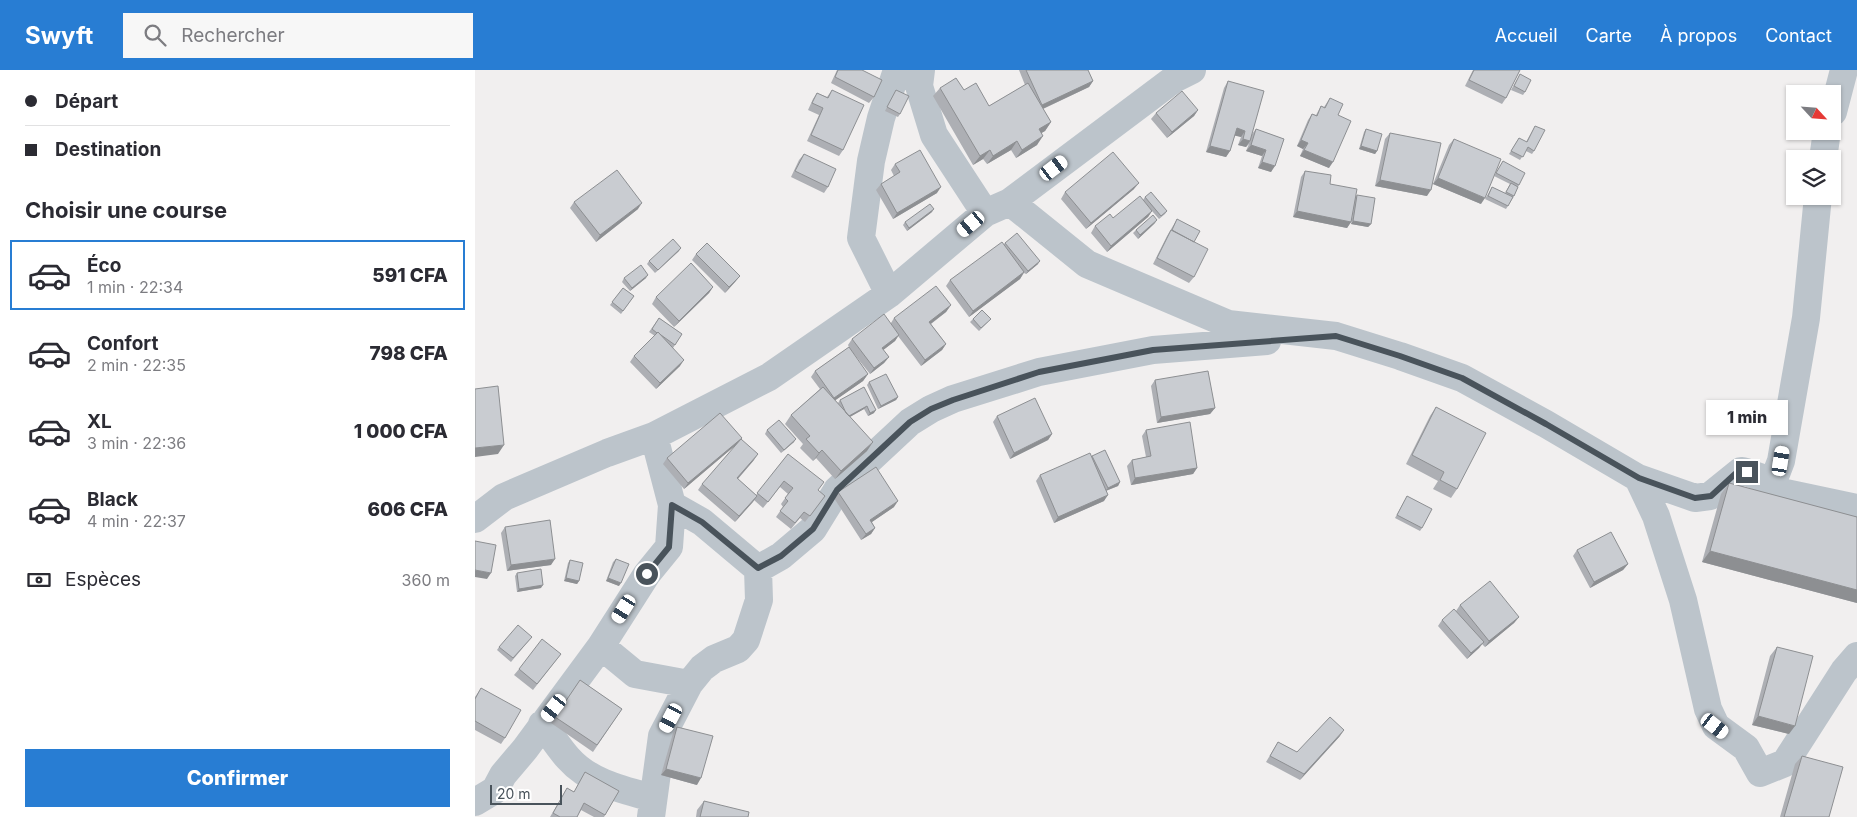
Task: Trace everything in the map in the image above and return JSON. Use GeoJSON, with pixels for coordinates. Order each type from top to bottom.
{"type":"FeatureCollection","features":[{"type":"Feature","properties":{"kind":"street"},"geometry":{"type":"LineString","coordinates":[[889,294],[861,238],[871,161],[881,118],[897,70]]}},
{"type":"Feature","properties":{"kind":"street"},"geometry":{"type":"LineString","coordinates":[[921,70],[919,86],[933,135],[985,213]]}},
{"type":"Feature","properties":{"kind":"street"},"geometry":{"type":"LineString","coordinates":[[1840,85],[1844,70]]}},
{"type":"Feature","properties":{"kind":"street"},"geometry":{"type":"LineString","coordinates":[[475,519],[512,493],[607,453],[655,436],[769,377],[889,294],[985,213],[1010,202],[1179,73]]}},
{"type":"Feature","properties":{"kind":"street"},"geometry":{"type":"LineString","coordinates":[[1010,202],[1087,264],[1228,324],[1336,336],[1462,378],[1639,478],[1695,498],[1711,496],[1741,471],[1762,479],[1770,479],[1775,474],[1781,461],[1806,318],[1817,205]]}},
{"type":"Feature","properties":{"kind":"street"},"geometry":{"type":"LineString","coordinates":[[758,568],[781,556],[813,529],[837,490],[910,422],[931,409],[953,400],[1039,372],[1153,350],[1336,336]]}},
{"type":"Feature","properties":{"kind":"street"},"geometry":{"type":"LineString","coordinates":[[475,802],[495,790],[503,775],[525,749],[601,646],[647,574],[669,547],[672,505],[655,436]]}},
{"type":"Feature","properties":{"kind":"street"},"geometry":{"type":"LineString","coordinates":[[1639,478],[1656,516],[1683,600],[1707,710],[1715,726],[1746,748],[1760,773],[1785,762],[1844,671],[1857,656]]}},
{"type":"Feature","properties":{"kind":"street"},"geometry":{"type":"LineString","coordinates":[[1770,479],[1775,489],[1781,492],[1857,508]]}},
{"type":"Feature","properties":{"kind":"street"},"geometry":{"type":"LineString","coordinates":[[542,724],[569,760],[593,779],[618,788],[652,808],[662,736],[689,684],[702,668],[738,649],[746,640],[759,600],[758,568],[702,522],[672,505]]}},
{"type":"Feature","properties":{"kind":"street"},"geometry":{"type":"LineString","coordinates":[[601,646],[635,674],[689,684]]}},
{"type":"Feature","properties":{"kind":"building"},"geometry":{"type":"Polygon","coordinates":[[[838,70],[862,70],[882,80],[874,97],[835,77],[838,70]]]}},
{"type":"Feature","properties":{"kind":"building"},"geometry":{"type":"Polygon","coordinates":[[[1026,70],[1088,70],[1093,81],[1042,105],[1026,70]]]}},
{"type":"Feature","properties":{"kind":"building"},"geometry":{"type":"Polygon","coordinates":[[[1474,70],[1520,70],[1506,98],[1469,80],[1474,70]]]}},
{"type":"Feature","properties":{"kind":"building"},"geometry":{"type":"Polygon","coordinates":[[[1520,74],[1531,80],[1525,92],[1514,86],[1520,74]]]}},
{"type":"Feature","properties":{"kind":"building"},"geometry":{"type":"Polygon","coordinates":[[[956,78],[964,90],[976,83],[989,106],[1028,83],[1051,122],[1039,129],[1043,136],[1022,150],[1017,141],[993,156],[990,150],[980,156],[940,88],[956,78]]]}},
{"type":"Feature","properties":{"kind":"building"},"geometry":{"type":"Polygon","coordinates":[[[1228,81],[1264,91],[1250,141],[1243,139],[1245,131],[1237,128],[1230,151],[1210,146],[1228,81]]]}},
{"type":"Feature","properties":{"kind":"building"},"geometry":{"type":"Polygon","coordinates":[[[832,90],[864,105],[843,150],[811,135],[823,108],[812,103],[817,93],[828,98],[832,90]]]}},
{"type":"Feature","properties":{"kind":"building"},"geometry":{"type":"Polygon","coordinates":[[[896,90],[909,96],[900,114],[887,107],[896,90]]]}},
{"type":"Feature","properties":{"kind":"building"},"geometry":{"type":"Polygon","coordinates":[[[1182,91],[1198,110],[1172,132],[1156,113],[1182,91]]]}},
{"type":"Feature","properties":{"kind":"building"},"geometry":{"type":"Polygon","coordinates":[[[1330,98],[1343,104],[1338,115],[1351,121],[1333,162],[1304,150],[1308,143],[1301,140],[1312,114],[1317,116],[1321,106],[1325,108],[1330,98]]]}},
{"type":"Feature","properties":{"kind":"building"},"geometry":{"type":"Polygon","coordinates":[[[1535,126],[1545,130],[1534,151],[1528,147],[1523,157],[1511,151],[1519,138],[1527,142],[1535,126]]]}},
{"type":"Feature","properties":{"kind":"building"},"geometry":{"type":"Polygon","coordinates":[[[1256,129],[1284,139],[1275,166],[1262,162],[1266,150],[1251,145],[1256,129]]]}},
{"type":"Feature","properties":{"kind":"building"},"geometry":{"type":"Polygon","coordinates":[[[1366,129],[1382,134],[1377,151],[1361,146],[1366,129]]]}},
{"type":"Feature","properties":{"kind":"building"},"geometry":{"type":"Polygon","coordinates":[[[1390,133],[1441,143],[1431,190],[1380,180],[1390,133]]]}},
{"type":"Feature","properties":{"kind":"building"},"geometry":{"type":"Polygon","coordinates":[[[1454,139],[1501,159],[1485,198],[1438,178],[1454,139]]]}},
{"type":"Feature","properties":{"kind":"building"},"geometry":{"type":"Polygon","coordinates":[[[920,150],[941,187],[897,213],[881,184],[900,172],[895,164],[920,150]]]}},
{"type":"Feature","properties":{"kind":"building"},"geometry":{"type":"Polygon","coordinates":[[[1113,152],[1139,183],[1091,223],[1065,192],[1113,152]]]}},
{"type":"Feature","properties":{"kind":"building"},"geometry":{"type":"Polygon","coordinates":[[[804,154],[836,169],[828,187],[795,171],[804,154]]]}},
{"type":"Feature","properties":{"kind":"building"},"geometry":{"type":"Polygon","coordinates":[[[1503,161],[1525,173],[1519,185],[1496,173],[1503,161]]]}},
{"type":"Feature","properties":{"kind":"building"},"geometry":{"type":"Polygon","coordinates":[[[617,170],[642,203],[600,235],[574,202],[617,170]]]}},
{"type":"Feature","properties":{"kind":"building"},"geometry":{"type":"Polygon","coordinates":[[[1305,171],[1331,175],[1330,184],[1357,189],[1351,222],[1297,211],[1305,171]]]}},
{"type":"Feature","properties":{"kind":"building"},"geometry":{"type":"Polygon","coordinates":[[[1511,183],[1518,187],[1514,196],[1506,192],[1511,183]]]}},
{"type":"Feature","properties":{"kind":"building"},"geometry":{"type":"Polygon","coordinates":[[[1492,187],[1513,197],[1508,206],[1488,196],[1492,187]]]}},
{"type":"Feature","properties":{"kind":"building"},"geometry":{"type":"Polygon","coordinates":[[[1151,192],[1167,211],[1161,216],[1145,197],[1151,192]]]}},
{"type":"Feature","properties":{"kind":"building"},"geometry":{"type":"Polygon","coordinates":[[[1357,195],[1375,198],[1371,224],[1353,221],[1357,195]]]}},
{"type":"Feature","properties":{"kind":"building"},"geometry":{"type":"Polygon","coordinates":[[[1140,196],[1152,211],[1111,246],[1095,226],[1110,214],[1113,218],[1140,196]]]}},
{"type":"Feature","properties":{"kind":"building"},"geometry":{"type":"Polygon","coordinates":[[[930,204],[934,209],[909,228],[905,222],[930,204]]]}},
{"type":"Feature","properties":{"kind":"building"},"geometry":{"type":"Polygon","coordinates":[[[1153,215],[1157,220],[1140,235],[1136,230],[1153,215]]]}},
{"type":"Feature","properties":{"kind":"building"},"geometry":{"type":"Polygon","coordinates":[[[1177,219],[1200,231],[1194,242],[1172,230],[1177,219]]]}},
{"type":"Feature","properties":{"kind":"building"},"geometry":{"type":"Polygon","coordinates":[[[1171,230],[1208,249],[1194,277],[1157,258],[1171,230]]]}},
{"type":"Feature","properties":{"kind":"building"},"geometry":{"type":"Polygon","coordinates":[[[1017,233],[1040,261],[1028,271],[1005,243],[1017,233]]]}},
{"type":"Feature","properties":{"kind":"building"},"geometry":{"type":"Polygon","coordinates":[[[673,239],[681,248],[658,270],[649,261],[673,239]]]}},
{"type":"Feature","properties":{"kind":"building"},"geometry":{"type":"Polygon","coordinates":[[[1002,242],[1024,272],[973,311],[950,280],[1002,242]]]}},
{"type":"Feature","properties":{"kind":"building"},"geometry":{"type":"Polygon","coordinates":[[[707,243],[740,276],[729,287],[696,254],[707,243]]]}},
{"type":"Feature","properties":{"kind":"building"},"geometry":{"type":"Polygon","coordinates":[[[691,263],[713,287],[679,321],[656,297],[691,263]]]}},
{"type":"Feature","properties":{"kind":"building"},"geometry":{"type":"Polygon","coordinates":[[[641,265],[648,275],[632,288],[624,278],[641,265]]]}},
{"type":"Feature","properties":{"kind":"building"},"geometry":{"type":"Polygon","coordinates":[[[936,286],[951,305],[929,322],[946,344],[925,360],[894,318],[936,286]]]}},
{"type":"Feature","properties":{"kind":"building"},"geometry":{"type":"Polygon","coordinates":[[[623,288],[634,296],[623,311],[612,302],[623,288]]]}},
{"type":"Feature","properties":{"kind":"building"},"geometry":{"type":"Polygon","coordinates":[[[982,310],[991,319],[981,328],[973,319],[982,310]]]}},
{"type":"Feature","properties":{"kind":"building"},"geometry":{"type":"Polygon","coordinates":[[[884,314],[899,335],[882,348],[889,357],[874,368],[852,339],[884,314]]]}},
{"type":"Feature","properties":{"kind":"building"},"geometry":{"type":"Polygon","coordinates":[[[659,318],[682,334],[675,345],[652,329],[659,318]]]}},
{"type":"Feature","properties":{"kind":"building"},"geometry":{"type":"Polygon","coordinates":[[[658,332],[684,360],[660,383],[634,356],[658,332]]]}},
{"type":"Feature","properties":{"kind":"building"},"geometry":{"type":"Polygon","coordinates":[[[849,347],[868,374],[834,398],[815,371],[849,347]]]}},
{"type":"Feature","properties":{"kind":"building"},"geometry":{"type":"Polygon","coordinates":[[[1208,371],[1215,408],[1161,417],[1155,380],[1208,371]]]}},
{"type":"Feature","properties":{"kind":"building"},"geometry":{"type":"Polygon","coordinates":[[[886,374],[898,397],[881,406],[869,382],[886,374]]]}},
{"type":"Feature","properties":{"kind":"building"},"geometry":{"type":"Polygon","coordinates":[[[498,386],[504,445],[475,448],[475,389],[498,386]]]}},
{"type":"Feature","properties":{"kind":"building"},"geometry":{"type":"Polygon","coordinates":[[[823,387],[873,442],[841,471],[822,450],[819,453],[806,439],[810,436],[791,415],[823,387]]]}},
{"type":"Feature","properties":{"kind":"building"},"geometry":{"type":"Polygon","coordinates":[[[864,387],[876,410],[870,413],[867,406],[849,416],[840,400],[864,387]]]}},
{"type":"Feature","properties":{"kind":"building"},"geometry":{"type":"Polygon","coordinates":[[[1035,398],[1052,434],[1014,453],[997,416],[1035,398]]]}},
{"type":"Feature","properties":{"kind":"building"},"geometry":{"type":"Polygon","coordinates":[[[1436,407],[1486,433],[1457,489],[1440,480],[1444,472],[1412,455],[1436,407]]]}},
{"type":"Feature","properties":{"kind":"building"},"geometry":{"type":"Polygon","coordinates":[[[720,413],[742,438],[688,483],[667,458],[720,413]]]}},
{"type":"Feature","properties":{"kind":"building"},"geometry":{"type":"Polygon","coordinates":[[[779,420],[796,439],[784,450],[767,430],[779,420]]]}},
{"type":"Feature","properties":{"kind":"building"},"geometry":{"type":"Polygon","coordinates":[[[1190,422],[1197,468],[1135,478],[1132,460],[1151,456],[1146,430],[1190,422]]]}},
{"type":"Feature","properties":{"kind":"building"},"geometry":{"type":"Polygon","coordinates":[[[741,439],[758,454],[737,478],[757,496],[739,516],[702,484],[741,439]]]}},
{"type":"Feature","properties":{"kind":"building"},"geometry":{"type":"Polygon","coordinates":[[[1105,450],[1120,482],[1108,488],[1092,456],[1105,450]]]}},
{"type":"Feature","properties":{"kind":"building"},"geometry":{"type":"Polygon","coordinates":[[[1090,453],[1108,495],[1058,517],[1040,475],[1090,453]]]}},
{"type":"Feature","properties":{"kind":"building"},"geometry":{"type":"Polygon","coordinates":[[[788,454],[824,482],[818,490],[825,496],[810,516],[804,512],[795,523],[780,511],[788,501],[785,498],[793,488],[784,481],[768,502],[757,493],[788,454]]]}},
{"type":"Feature","properties":{"kind":"building"},"geometry":{"type":"Polygon","coordinates":[[[876,467],[898,501],[870,520],[875,528],[866,534],[838,492],[876,467]]]}},
{"type":"Feature","properties":{"kind":"building"},"geometry":{"type":"Polygon","coordinates":[[[1729,483],[1857,517],[1857,590],[1710,551],[1729,483]]]}},
{"type":"Feature","properties":{"kind":"building"},"geometry":{"type":"Polygon","coordinates":[[[1407,496],[1432,509],[1422,528],[1397,515],[1407,496]]]}},
{"type":"Feature","properties":{"kind":"building"},"geometry":{"type":"Polygon","coordinates":[[[550,520],[555,559],[511,565],[505,527],[550,520]]]}},
{"type":"Feature","properties":{"kind":"building"},"geometry":{"type":"Polygon","coordinates":[[[1611,532],[1628,564],[1594,582],[1577,550],[1611,532]]]}},
{"type":"Feature","properties":{"kind":"building"},"geometry":{"type":"Polygon","coordinates":[[[475,541],[496,545],[491,573],[475,570],[475,541]]]}},
{"type":"Feature","properties":{"kind":"building"},"geometry":{"type":"Polygon","coordinates":[[[616,559],[629,564],[621,583],[608,578],[616,559]]]}},
{"type":"Feature","properties":{"kind":"building"},"geometry":{"type":"Polygon","coordinates":[[[570,560],[583,563],[579,581],[566,578],[570,560]]]}},
{"type":"Feature","properties":{"kind":"building"},"geometry":{"type":"Polygon","coordinates":[[[541,569],[543,585],[519,589],[517,573],[541,569]]]}},
{"type":"Feature","properties":{"kind":"building"},"geometry":{"type":"Polygon","coordinates":[[[1490,581],[1519,617],[1489,641],[1460,605],[1490,581]]]}},
{"type":"Feature","properties":{"kind":"building"},"geometry":{"type":"Polygon","coordinates":[[[1454,609],[1484,642],[1471,653],[1442,620],[1454,609]]]}},
{"type":"Feature","properties":{"kind":"building"},"geometry":{"type":"Polygon","coordinates":[[[518,625],[532,637],[513,658],[499,647],[518,625]]]}},
{"type":"Feature","properties":{"kind":"building"},"geometry":{"type":"Polygon","coordinates":[[[542,639],[561,654],[537,684],[519,669],[542,639]]]}},
{"type":"Feature","properties":{"kind":"building"},"geometry":{"type":"Polygon","coordinates":[[[1777,647],[1813,656],[1795,726],[1758,716],[1777,647]]]}},
{"type":"Feature","properties":{"kind":"building"},"geometry":{"type":"Polygon","coordinates":[[[580,680],[622,709],[597,745],[555,717],[580,680]]]}},
{"type":"Feature","properties":{"kind":"building"},"geometry":{"type":"Polygon","coordinates":[[[481,688],[521,710],[505,738],[475,721],[475,699],[481,688]]]}},
{"type":"Feature","properties":{"kind":"building"},"geometry":{"type":"Polygon","coordinates":[[[1330,717],[1344,730],[1304,774],[1270,756],[1278,742],[1297,752],[1330,717]]]}},
{"type":"Feature","properties":{"kind":"building"},"geometry":{"type":"Polygon","coordinates":[[[677,727],[713,736],[701,778],[666,769],[677,727]]]}},
{"type":"Feature","properties":{"kind":"building"},"geometry":{"type":"Polygon","coordinates":[[[1802,756],[1843,767],[1829,817],[1784,817],[1802,756]]]}},
{"type":"Feature","properties":{"kind":"building"},"geometry":{"type":"Polygon","coordinates":[[[585,772],[619,791],[605,815],[584,803],[577,817],[560,817],[553,813],[567,788],[574,792],[585,772]]]}},
{"type":"Feature","properties":{"kind":"building"},"geometry":{"type":"Polygon","coordinates":[[[704,801],[749,812],[748,817],[700,817],[704,801]]]}},
{"type":"Feature","properties":{"kind":"route"},"geometry":{"type":"LineString","coordinates":[[647,574],[669,547],[672,505],[702,522],[758,568],[781,556],[813,529],[837,490],[910,422],[931,409],[1039,372],[1153,350],[1336,336],[1462,378],[1639,478],[1695,498],[1711,496],[1735,474],[1741,471],[1747,472]]}}]}
